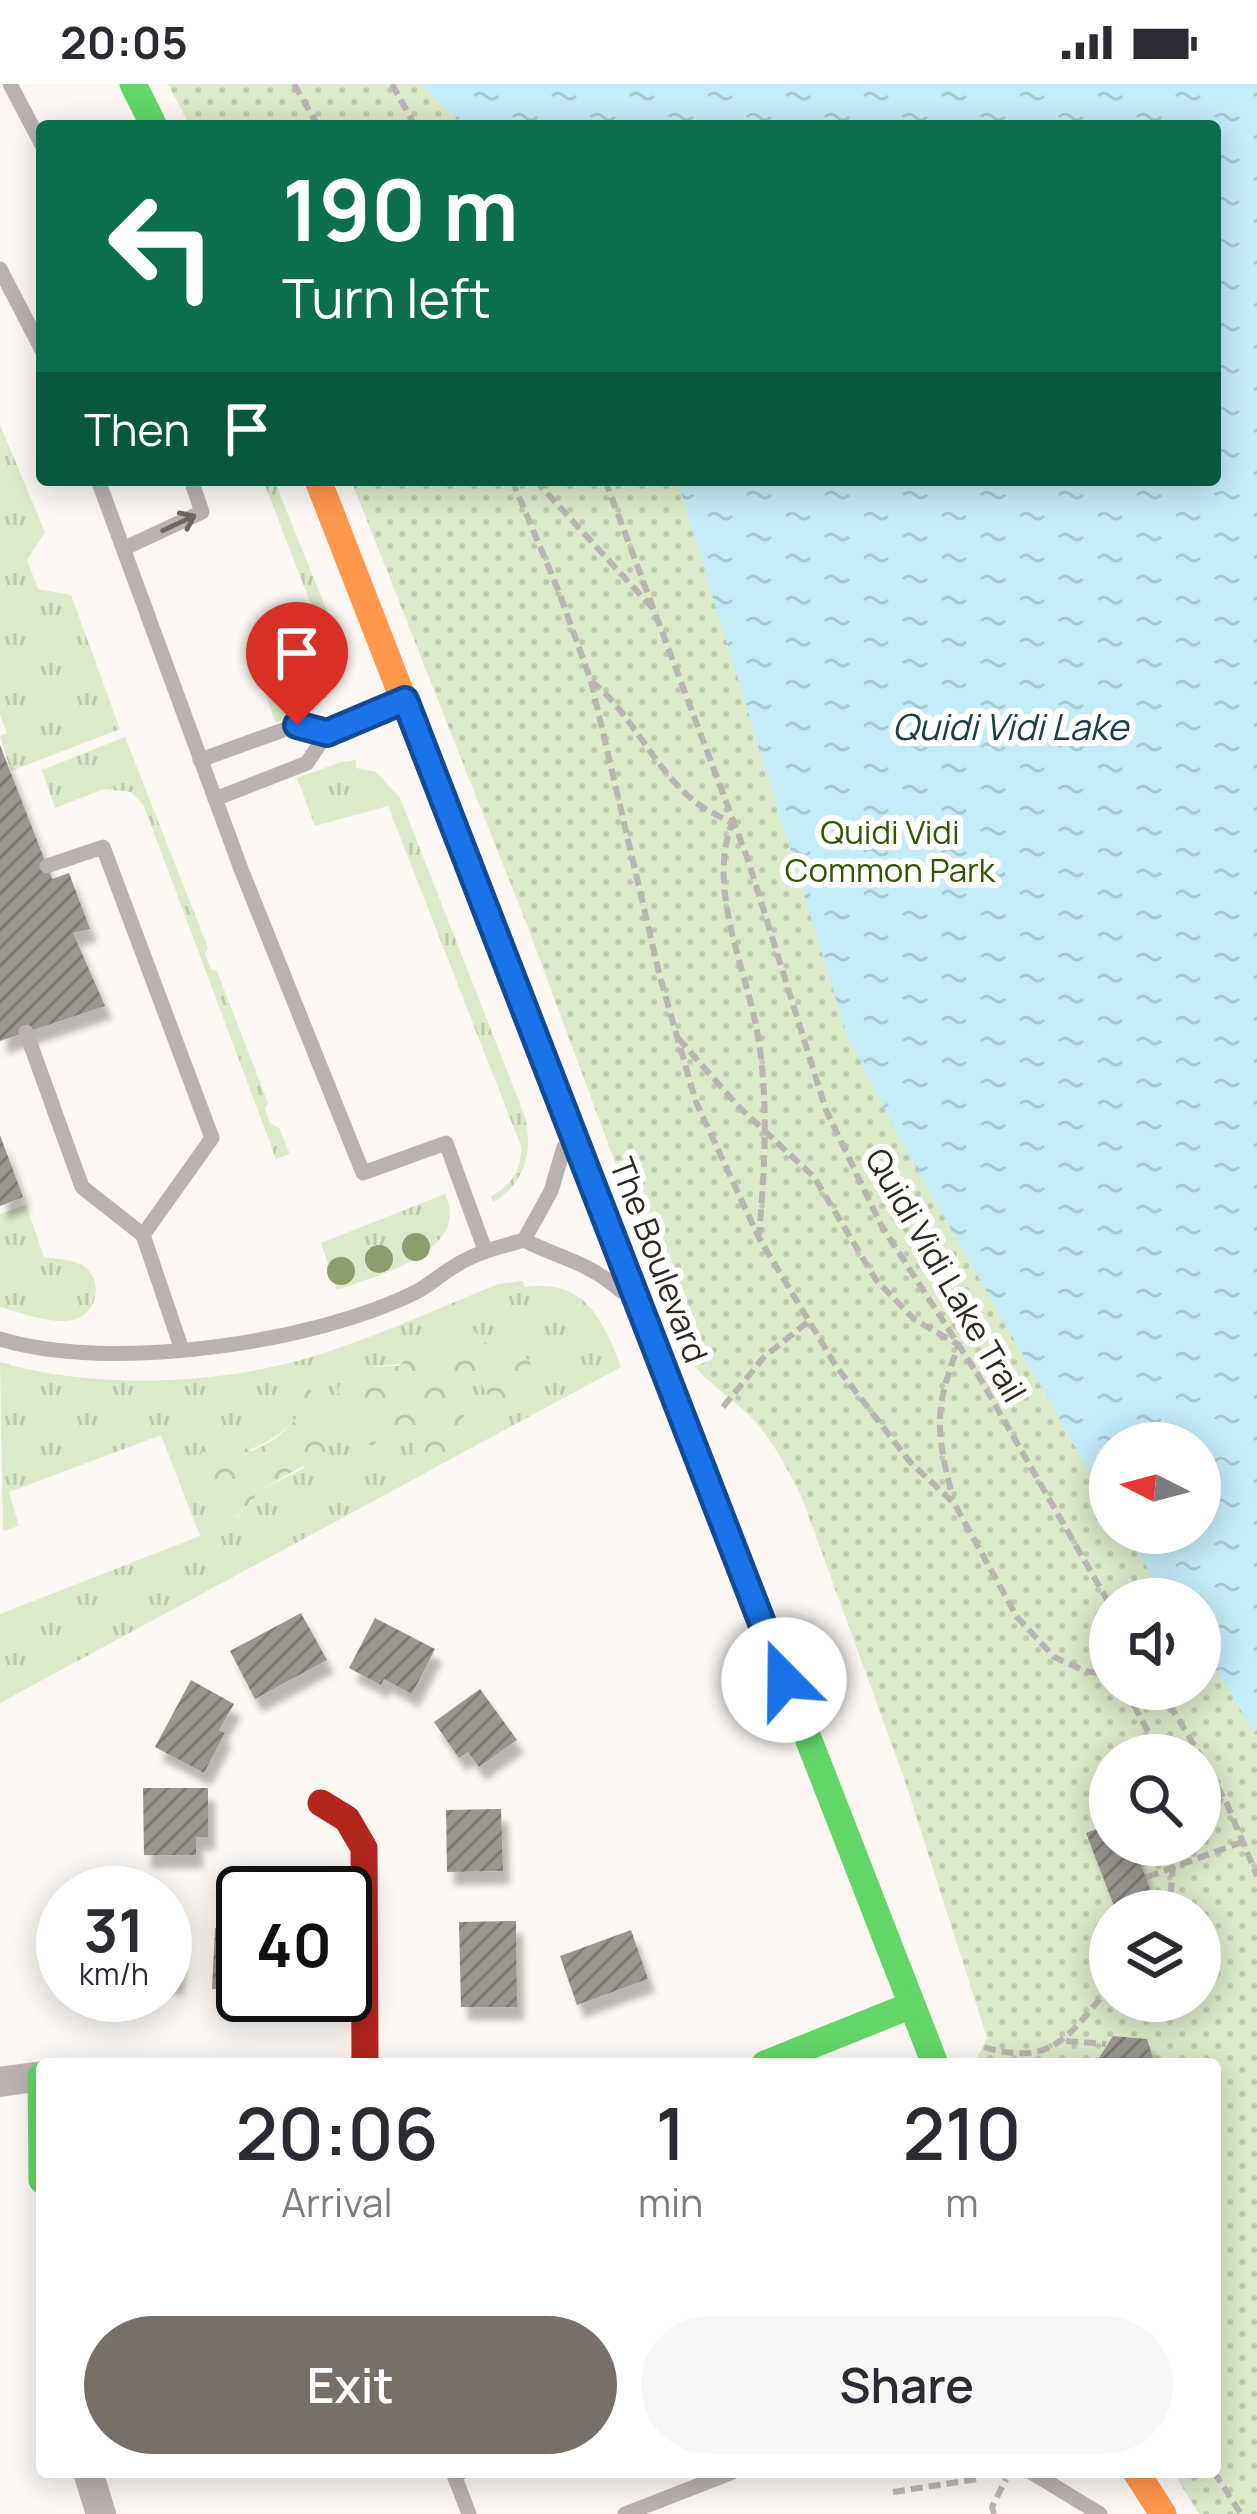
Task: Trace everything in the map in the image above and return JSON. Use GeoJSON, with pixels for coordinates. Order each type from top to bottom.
{"type":"FeatureCollection","features":[{"type":"Feature","properties":{"kind":"street"},"geometry":{"type":"LineString","coordinates":[[133,84],[151,120]]}},
{"type":"Feature","properties":{"kind":"street","name":"The Boulevard"},"geometry":{"type":"LineString","coordinates":[[320,486],[933,2058]]}},
{"type":"Feature","properties":{"kind":"street"},"geometry":{"type":"LineString","coordinates":[[321,1804],[347,1819],[364,1848],[364,2058]]}},
{"type":"Feature","properties":{"kind":"street"},"geometry":{"type":"LineString","coordinates":[[782,2058],[912,2005]]}},
{"type":"Feature","properties":{"kind":"street"},"geometry":{"type":"LineString","coordinates":[[0,2082],[36,2077]]}},
{"type":"Feature","properties":{"kind":"street"},"geometry":{"type":"LineString","coordinates":[[90,2478],[101,2514]]}},
{"type":"Feature","properties":{"kind":"street"},"geometry":{"type":"LineString","coordinates":[[1140,2478],[1163,2514]]}},
{"type":"Feature","properties":{"kind":"lane"},"geometry":{"type":"LineString","coordinates":[[10,84],[36,134]]}},
{"type":"Feature","properties":{"kind":"lane"},"geometry":{"type":"LineString","coordinates":[[0,269],[36,338]]}},
{"type":"Feature","properties":{"kind":"lane"},"geometry":{"type":"LineString","coordinates":[[100,486],[215,800],[363,1173],[446,1143],[484,1250]]}},
{"type":"Feature","properties":{"kind":"lane"},"geometry":{"type":"LineString","coordinates":[[125,548],[202,512],[192,486]]}},
{"type":"Feature","properties":{"kind":"lane"},"geometry":{"type":"LineString","coordinates":[[215,800],[307,763],[327,733],[405,700]]}},
{"type":"Feature","properties":{"kind":"lane"},"geometry":{"type":"LineString","coordinates":[[200,760],[297,725],[327,733]]}},
{"type":"Feature","properties":{"kind":"lane"},"geometry":{"type":"LineString","coordinates":[[47,866],[103,847],[212,1138],[143,1235]]}},
{"type":"Feature","properties":{"kind":"lane"},"geometry":{"type":"LineString","coordinates":[[26,1032],[82,1187],[143,1235],[182,1350]]}},
{"type":"Feature","properties":{"kind":"lane"},"geometry":{"type":"LineString","coordinates":[[524,1240],[551,1191],[564,1149],[559,1096]]}},
{"type":"Feature","properties":{"kind":"lane"},"geometry":{"type":"LineString","coordinates":[[0,1339],[22,1346],[106,1352],[261,1343],[417,1292],[484,1250],[524,1240],[546,1252],[577,1259],[636,1304]]}},
{"type":"Feature","properties":{"kind":"lane"},"geometry":{"type":"LineString","coordinates":[[455,2478],[469,2514]]}},
{"type":"Feature","properties":{"kind":"lane"},"geometry":{"type":"LineString","coordinates":[[625,2514],[718,2478]]}},
{"type":"Feature","properties":{"kind":"lane"},"geometry":{"type":"LineString","coordinates":[[1041,2478],[1100,2514]]}},
{"type":"Feature","properties":{"kind":"path"},"geometry":{"type":"LineString","coordinates":[[294,84],[315,120]]}},
{"type":"Feature","properties":{"kind":"path"},"geometry":{"type":"LineString","coordinates":[[392,84],[412,120]]}},
{"type":"Feature","properties":{"kind":"path"},"geometry":{"type":"LineString","coordinates":[[515,486],[560,592],[590,681],[695,1102],[759,1238],[836,1366],[910,1462],[954,1502]]}},
{"type":"Feature","properties":{"kind":"path"},"geometry":{"type":"LineString","coordinates":[[540,486],[659,616]]}},
{"type":"Feature","properties":{"kind":"path","name":"Quidi Vidi Lake Trail"},"geometry":{"type":"LineString","coordinates":[[607,486],[748,860],[826,1110],[881,1225],[959,1345],[1094,1578]]}},
{"type":"Feature","properties":{"kind":"path"},"geometry":{"type":"LineString","coordinates":[[590,681],[615,700],[659,762],[696,802],[732,823],[722,848],[723,881],[757,1032],[765,1099],[759,1238]]}},
{"type":"Feature","properties":{"kind":"path"},"geometry":{"type":"LineString","coordinates":[[677,1036],[739,1107],[814,1177],[876,1280],[915,1320],[959,1345],[944,1382],[937,1419],[954,1502],[1016,1617],[1054,1657],[1089,1672]]}},
{"type":"Feature","properties":{"kind":"path"},"geometry":{"type":"LineString","coordinates":[[730,1397],[764,1357],[809,1322]]}},
{"type":"Feature","properties":{"kind":"path"},"geometry":{"type":"LineString","coordinates":[[1221,1793],[1257,1876]]}},
{"type":"Feature","properties":{"kind":"path"},"geometry":{"type":"LineString","coordinates":[[1221,1801],[1227,1804]]}},
{"type":"Feature","properties":{"kind":"path"},"geometry":{"type":"LineString","coordinates":[[1221,1849],[1242,1842]]}},
{"type":"Feature","properties":{"kind":"path"},"geometry":{"type":"LineString","coordinates":[[1147,1877],[1173,1866],[1171,1890]]}},
{"type":"Feature","properties":{"kind":"path"},"geometry":{"type":"LineString","coordinates":[[1066,2041],[1089,2013]]}},
{"type":"Feature","properties":{"kind":"path"},"geometry":{"type":"LineString","coordinates":[[984,2047],[1012,2055],[1066,2041],[1106,2044]]}},
{"type":"Feature","properties":{"kind":"path"},"geometry":{"type":"LineString","coordinates":[[1218,2478],[1241,2514]]}},
{"type":"Feature","properties":{"kind":"path"},"geometry":{"type":"LineString","coordinates":[[994,2514],[992,2507],[1006,2479]]}},
{"type":"Feature","properties":{"kind":"path"},"geometry":{"type":"LineString","coordinates":[[893,2492],[978,2480]]}},
{"type":"Feature","properties":{"kind":"green space","name":"Quidi Vidi Common Park"},"geometry":{"type":"Polygon","coordinates":[[[168,84],[1257,84],[1257,2514],[1199,2514],[1177,2478],[1221,2478],[1221,2058],[977,2058],[987,2038],[904,1778],[802,1498],[757,1424],[686,1354],[530,933],[353,486],[1221,486],[1221,120],[187,120],[168,84]]]}},
{"type":"Feature","properties":{"kind":"green space"},"geometry":{"type":"Polygon","coordinates":[[[0,425],[45,532],[27,560],[38,589],[71,595],[120,729],[11,771],[0,736],[7,733],[0,715],[0,425]]]}},
{"type":"Feature","properties":{"kind":"green space"},"geometry":{"type":"Polygon","coordinates":[[[265,486],[276,486],[340,653],[337,672],[325,689],[328,697],[276,723],[258,675],[327,646],[265,486]]]}},
{"type":"Feature","properties":{"kind":"green space"},"geometry":{"type":"Polygon","coordinates":[[[125,737],[208,948],[205,954],[211,969],[217,971],[268,1103],[270,1123],[279,1128],[290,1154],[276,1159],[144,806],[131,792],[104,789],[55,808],[42,770],[125,737]]]}},
{"type":"Feature","properties":{"kind":"green space"},"geometry":{"type":"Polygon","coordinates":[[[356,760],[356,768],[376,772],[400,798],[524,1114],[525,1164],[513,1185],[493,1202],[491,1196],[514,1176],[521,1146],[388,806],[315,826],[297,778],[356,760]]]}},
{"type":"Feature","properties":{"kind":"green space"},"geometry":{"type":"Polygon","coordinates":[[[445,1194],[450,1214],[445,1232],[433,1246],[394,1269],[337,1290],[321,1243],[445,1194]]]}},
{"type":"Feature","properties":{"kind":"green space"},"geometry":{"type":"Polygon","coordinates":[[[26,1205],[44,1257],[78,1263],[93,1278],[94,1302],[76,1319],[48,1320],[0,1307],[0,1214],[26,1205]]]}},
{"type":"Feature","properties":{"kind":"green space"},"geometry":{"type":"Polygon","coordinates":[[[522,1281],[525,1287],[545,1286],[577,1296],[598,1318],[621,1367],[469,1449],[457,1433],[465,1414],[455,1370],[479,1379],[489,1397],[535,1393],[445,1350],[422,1362],[367,1367],[390,1425],[411,1429],[418,1477],[0,1703],[0,1614],[200,1536],[161,1435],[9,1492],[19,1526],[3,1531],[0,1362],[121,1380],[249,1372],[349,1345],[498,1284],[522,1281]],[[296,1419],[253,1448],[202,1461],[195,1473],[236,1518],[263,1489],[304,1468],[296,1419]]]}},
{"type":"Feature","properties":{"kind":"green space"},"geometry":{"type":"Polygon","coordinates":[[[452,1331],[474,1331],[490,1347],[518,1346],[530,1363],[535,1393],[508,1408],[489,1397],[478,1379],[456,1371],[465,1414],[457,1433],[469,1449],[418,1477],[411,1430],[390,1425],[372,1447],[357,1434],[353,1406],[337,1392],[344,1376],[368,1380],[367,1367],[399,1366],[408,1357],[422,1362],[428,1353],[444,1350],[452,1331]]]}},
{"type":"Feature","properties":{"kind":"green space"},"geometry":{"type":"Polygon","coordinates":[[[309,1387],[319,1405],[326,1452],[263,1489],[235,1518],[212,1515],[210,1489],[195,1473],[208,1433],[252,1451],[274,1440],[296,1419],[295,1390],[309,1387]]]}},
{"type":"Feature","properties":{"kind":"water","name":"Quidi Vidi Lake"},"geometry":{"type":"Polygon","coordinates":[[[420,84],[1257,84],[1257,1737],[1221,1678],[1221,1578],[1154,1578],[1138,1554],[1221,1554],[1221,1422],[1089,1422],[1089,1471],[901,1141],[847,1035],[679,486],[1221,486],[1221,120],[457,120],[420,84]]]}},
{"type":"Feature","properties":{"kind":"building"},"geometry":{"type":"Polygon","coordinates":[[[0,745],[52,879],[69,873],[90,929],[73,933],[105,1006],[0,1041],[0,745]]]}},
{"type":"Feature","properties":{"kind":"building"},"geometry":{"type":"Polygon","coordinates":[[[0,1135],[23,1197],[0,1206],[0,1135]]]}},
{"type":"Feature","properties":{"kind":"building"},"geometry":{"type":"Polygon","coordinates":[[[301,1613],[327,1660],[255,1699],[230,1651],[301,1613]]]}},
{"type":"Feature","properties":{"kind":"building"},"geometry":{"type":"Polygon","coordinates":[[[375,1618],[435,1649],[412,1694],[349,1668],[375,1618]]]}},
{"type":"Feature","properties":{"kind":"building"},"geometry":{"type":"Polygon","coordinates":[[[191,1680],[234,1704],[204,1773],[155,1747],[191,1680]]]}},
{"type":"Feature","properties":{"kind":"building"},"geometry":{"type":"Polygon","coordinates":[[[480,1689],[517,1740],[479,1767],[468,1752],[459,1758],[434,1722],[480,1689]]]}},
{"type":"Feature","properties":{"kind":"building"},"geometry":{"type":"Polygon","coordinates":[[[143,1788],[208,1788],[208,1837],[196,1837],[196,1855],[144,1855],[143,1788]]]}},
{"type":"Feature","properties":{"kind":"building"},"geometry":{"type":"Polygon","coordinates":[[[501,1809],[503,1871],[447,1872],[446,1810],[501,1809]]]}},
{"type":"Feature","properties":{"kind":"building"},"geometry":{"type":"Polygon","coordinates":[[[1099,1866],[1142,1866],[1150,1890],[1108,1890],[1099,1866]]]}},
{"type":"Feature","properties":{"kind":"building"},"geometry":{"type":"Polygon","coordinates":[[[516,1921],[517,2007],[461,2007],[459,1922],[516,1921]]]}},
{"type":"Feature","properties":{"kind":"building"},"geometry":{"type":"Polygon","coordinates":[[[215,1928],[216,1928],[216,1989],[212,1989],[215,1928]]]}},
{"type":"Feature","properties":{"kind":"building"},"geometry":{"type":"Polygon","coordinates":[[[631,1930],[648,1979],[577,2005],[560,1956],[631,1930]]]}},
{"type":"Feature","properties":{"kind":"building"},"geometry":{"type":"Polygon","coordinates":[[[1113,2036],[1147,2039],[1153,2058],[1099,2058],[1113,2036]]]}},
{"type":"Feature","properties":{"kind":"traffic: fast"},"geometry":{"type":"LineString","coordinates":[[133,84],[151,120]]}},
{"type":"Feature","properties":{"kind":"traffic: fast"},"geometry":{"type":"LineString","coordinates":[[713,1494],[933,2058]]}},
{"type":"Feature","properties":{"kind":"traffic: fast"},"geometry":{"type":"LineString","coordinates":[[780,2058],[912,2005]]}},
{"type":"Feature","properties":{"kind":"traffic: slow"},"geometry":{"type":"LineString","coordinates":[[320,486],[500,948]]}},
{"type":"Feature","properties":{"kind":"traffic: slow"},"geometry":{"type":"LineString","coordinates":[[1140,2478],[1163,2514]]}},
{"type":"Feature","properties":{"kind":"traffic: jam"},"geometry":{"type":"LineString","coordinates":[[500,948],[713,1494]]}},
{"type":"Feature","properties":{"kind":"traffic: jam"},"geometry":{"type":"LineString","coordinates":[[321,1803],[347,1819],[364,1848],[365,2058]]}},
{"type":"Feature","properties":{"kind":"route"},"geometry":{"type":"LineString","coordinates":[[297,725],[327,733],[405,700],[784,1680]]}}]}
